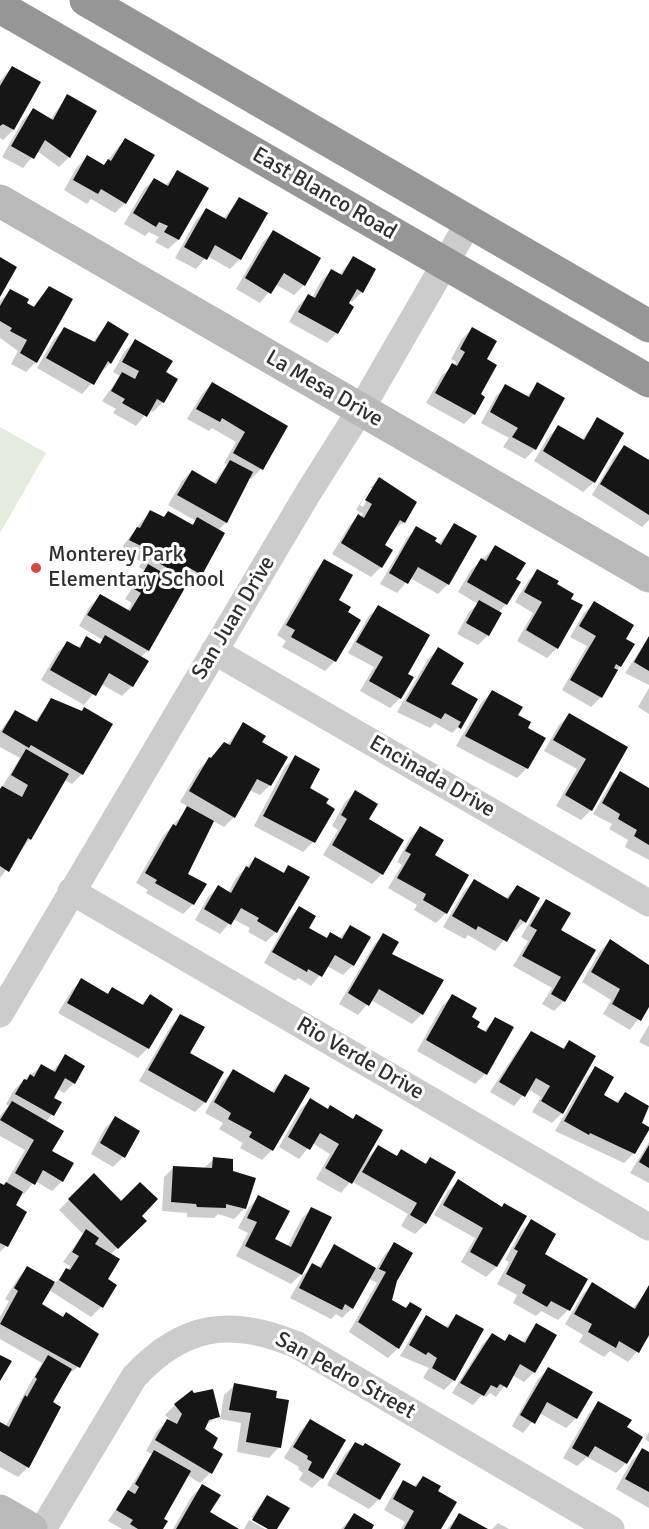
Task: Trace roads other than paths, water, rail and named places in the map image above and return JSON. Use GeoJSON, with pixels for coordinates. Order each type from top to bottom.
{"type":"FeatureCollection","features":[{"type":"Feature","properties":{"kind":"highway"},"geometry":{"type":"LineString","coordinates":[[86,0],[649,326]]}},
{"type":"Feature","properties":{"kind":"highway","name":"East Blanco Road"},"geometry":{"type":"LineString","coordinates":[[0,6],[649,381]]}},
{"type":"Feature","properties":{"kind":"street","name":"La Mesa Drive"},"geometry":{"type":"LineString","coordinates":[[0,201],[649,576]]}},
{"type":"Feature","properties":{"kind":"street","name":"San Juan Drive"},"geometry":{"type":"LineString","coordinates":[[0,1014],[70,891],[361,409],[469,222]]}},
{"type":"Feature","properties":{"kind":"street","name":"Encinada Drive"},"geometry":{"type":"LineString","coordinates":[[214,651],[649,903]]}},
{"type":"Feature","properties":{"kind":"street","name":"Rio Verde Drive"},"geometry":{"type":"LineString","coordinates":[[70,891],[649,1227]]}},
{"type":"Feature","properties":{"kind":"street","name":"San Pedro Street"},"geometry":{"type":"LineString","coordinates":[[43,1529],[134,1377],[152,1358],[173,1343],[217,1328],[243,1328],[270,1334],[297,1345],[611,1529]]}},
{"type":"Feature","properties":{"kind":"street"},"geometry":{"type":"LineString","coordinates":[[0,1511],[31,1529]]}},
{"type":"Feature","properties":{"kind":"place","name":"Monterey Park Elementary School"},"geometry":{"type":"Point","coordinates":[36,568]}}]}
